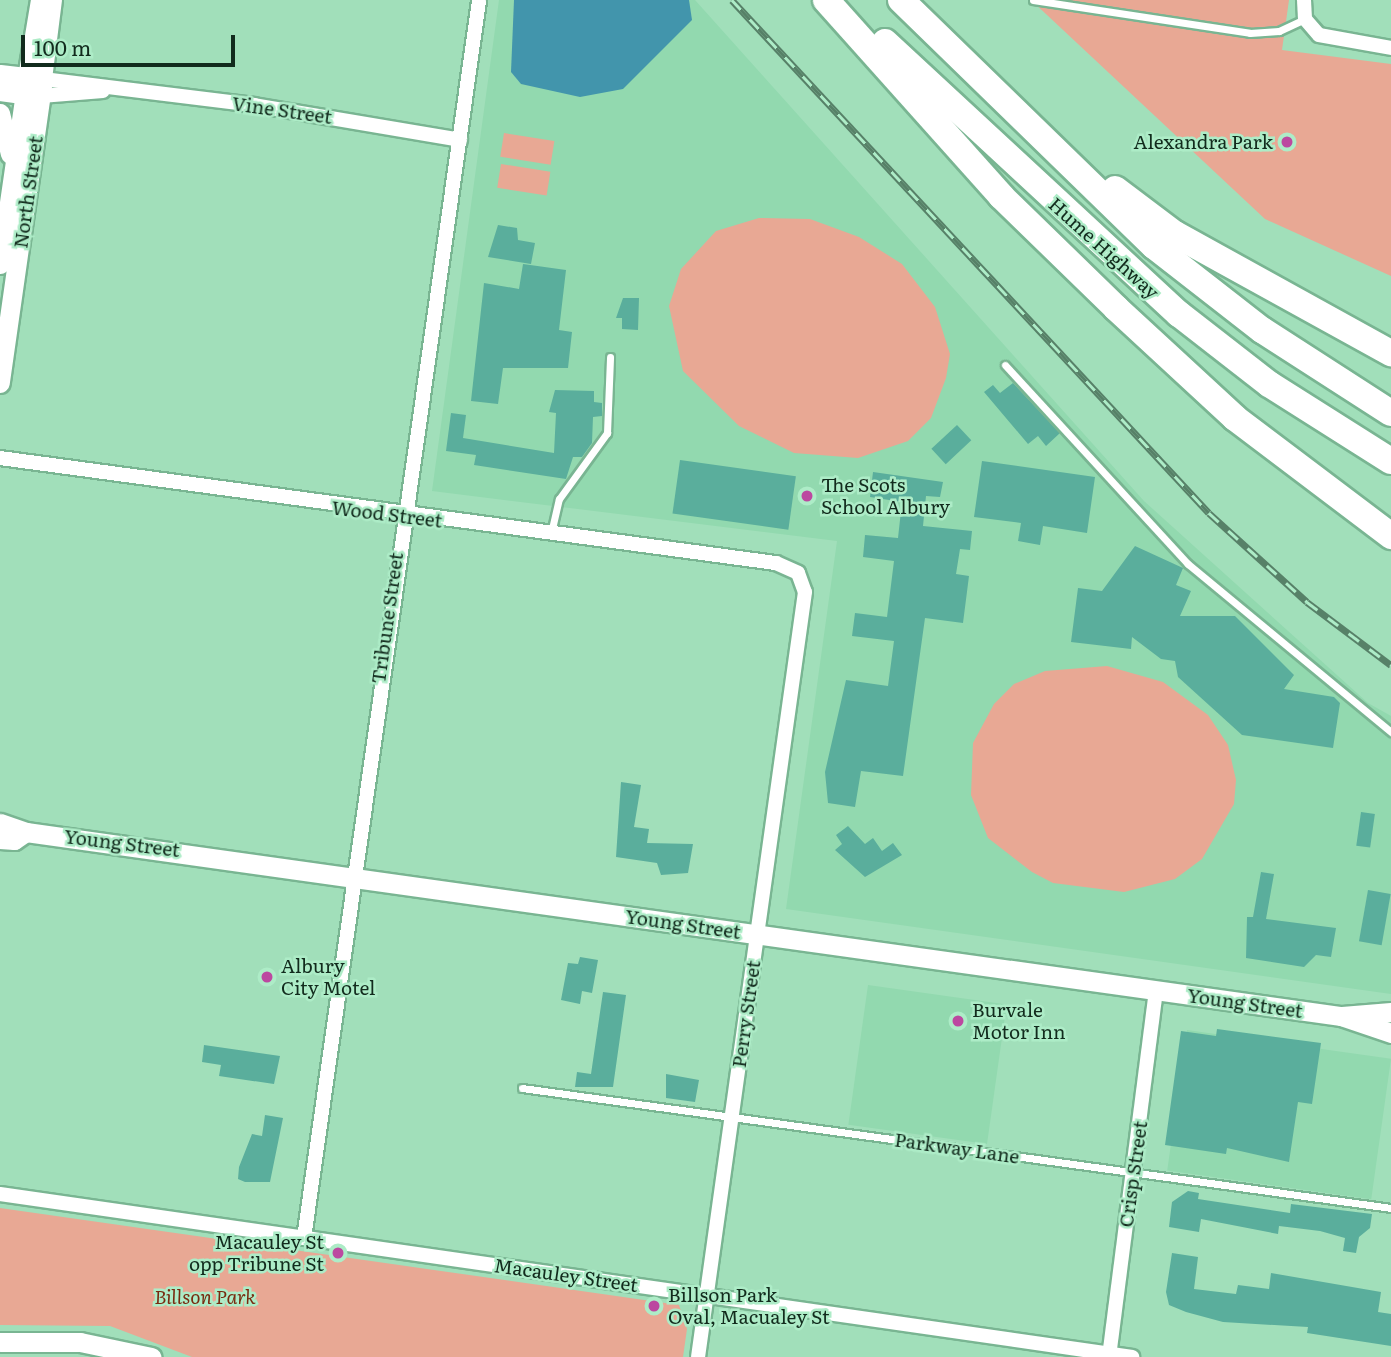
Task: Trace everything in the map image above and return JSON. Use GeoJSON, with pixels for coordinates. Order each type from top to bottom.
{"type":"FeatureCollection","features":[{"type":"Feature","properties":{"kind":"highway"},"geometry":{"type":"LineString","coordinates":[[827,0],[1001,196],[1116,308],[1235,418],[1391,536]]}},
{"type":"Feature","properties":{"kind":"highway","name":"Hume Highway"},"geometry":{"type":"LineString","coordinates":[[846,0],[1087,235],[1169,305],[1269,384],[1391,461]]}},
{"type":"Feature","properties":{"kind":"highway","name":"Hume Highway"},"geometry":{"type":"LineString","coordinates":[[901,0],[1154,246],[1262,330],[1391,413]]}},
{"type":"Feature","properties":{"kind":"highway"},"geometry":{"type":"LineString","coordinates":[[1016,114],[1175,234],[1391,353]]}},
{"type":"Feature","properties":{"kind":"main road"},"geometry":{"type":"LineString","coordinates":[[0,74],[34,87]]}},
{"type":"Feature","properties":{"kind":"main road"},"geometry":{"type":"LineString","coordinates":[[0,91],[34,87]]}},
{"type":"Feature","properties":{"kind":"main road","name":"North Street"},"geometry":{"type":"LineString","coordinates":[[0,264],[8,204],[34,87]]}},
{"type":"Feature","properties":{"kind":"main road","name":"North Street"},"geometry":{"type":"LineString","coordinates":[[0,383],[34,87]]}},
{"type":"Feature","properties":{"kind":"main road"},"geometry":{"type":"LineString","coordinates":[[0,113],[9,136],[8,204]]}},
{"type":"Feature","properties":{"kind":"main road","name":"Young Street"},"geometry":{"type":"LineString","coordinates":[[0,839],[14,840],[10,825],[351,878],[1341,1016],[1391,1033]]}},
{"type":"Feature","properties":{"kind":"main road","name":"Young Street"},"geometry":{"type":"LineString","coordinates":[[1341,1016],[1391,1012]]}},
{"type":"Feature","properties":{"kind":"main road"},"geometry":{"type":"LineString","coordinates":[[0,1342],[80,1342],[151,1357]]}},
{"type":"Feature","properties":{"kind":"street","name":"North Street"},"geometry":{"type":"LineString","coordinates":[[34,87],[40,0]]}},
{"type":"Feature","properties":{"kind":"street","name":"North Street"},"geometry":{"type":"LineString","coordinates":[[34,87],[53,0]]}},
{"type":"Feature","properties":{"kind":"street","name":"Tribune Street"},"geometry":{"type":"LineString","coordinates":[[303,1238],[401,515],[460,140],[479,0]]}},
{"type":"Feature","properties":{"kind":"street"},"geometry":{"type":"LineString","coordinates":[[1304,0],[1305,19],[1319,35],[1391,48]]}},
{"type":"Feature","properties":{"kind":"street","name":"Vine Street"},"geometry":{"type":"LineString","coordinates":[[34,87],[254,105],[460,140]]}},
{"type":"Feature","properties":{"kind":"street","name":"Wood Street"},"geometry":{"type":"LineString","coordinates":[[0,458],[401,515],[776,563]]}},
{"type":"Feature","properties":{"kind":"street","name":"Perry Street"},"geometry":{"type":"LineString","coordinates":[[698,1357],[805,592],[798,573],[776,563]]}},
{"type":"Feature","properties":{"kind":"street","name":"Crisp Street"},"geometry":{"type":"LineString","coordinates":[[1109,1355],[1156,992]]}},
{"type":"Feature","properties":{"kind":"street","name":"Macauley Street"},"geometry":{"type":"LineString","coordinates":[[0,1195],[1132,1357]]}},
{"type":"Feature","properties":{"kind":"lane"},"geometry":{"type":"LineString","coordinates":[[1033,0],[1250,33],[1279,31],[1305,19]]}},
{"type":"Feature","properties":{"kind":"lane"},"geometry":{"type":"LineString","coordinates":[[551,534],[559,499],[607,433],[610,357]]}},
{"type":"Feature","properties":{"kind":"lane"},"geometry":{"type":"LineString","coordinates":[[1005,365],[1188,564],[1391,732]]}},
{"type":"Feature","properties":{"kind":"lane","name":"Parkway Lane"},"geometry":{"type":"LineString","coordinates":[[522,1088],[1391,1208]]}},
{"type":"Feature","properties":{"kind":"shaded area","name":"The Scots School Albury"},"geometry":{"type":"Polygon","coordinates":[[[499,0],[695,0],[1144,501],[1368,703],[1391,716],[1391,994],[786,909],[837,541],[432,491],[499,0]]]}},
{"type":"Feature","properties":{"kind":"shaded area"},"geometry":{"type":"Polygon","coordinates":[[[868,985],[1007,1004],[987,1144],[848,1125],[868,985]]]}},
{"type":"Feature","properties":{"kind":"shaded area"},"geometry":{"type":"Polygon","coordinates":[[[1187,1030],[1391,1059],[1371,1199],[1167,1171],[1187,1030]]]}},
{"type":"Feature","properties":{"kind":"green space","name":"Alexandra Park"},"geometry":{"type":"Polygon","coordinates":[[[1031,0],[1289,0],[1282,50],[1391,64],[1391,276],[1265,219],[1031,0]]]}},
{"type":"Feature","properties":{"kind":"green space"},"geometry":{"type":"Polygon","coordinates":[[[504,133],[554,141],[551,165],[500,157],[504,133]]]}},
{"type":"Feature","properties":{"kind":"green space"},"geometry":{"type":"Polygon","coordinates":[[[501,164],[550,172],[547,196],[497,188],[501,164]]]}},
{"type":"Feature","properties":{"kind":"green space"},"geometry":{"type":"Polygon","coordinates":[[[759,218],[810,219],[859,237],[902,264],[935,307],[950,354],[946,378],[931,418],[908,441],[858,458],[794,453],[739,426],[683,371],[669,306],[681,269],[716,231],[759,218]]]}},
{"type":"Feature","properties":{"kind":"green space"},"geometry":{"type":"Polygon","coordinates":[[[1107,666],[1163,682],[1208,715],[1228,745],[1236,780],[1234,804],[1202,859],[1175,879],[1124,892],[1053,883],[1032,872],[988,838],[971,795],[973,743],[994,704],[1014,684],[1045,671],[1107,666]]]}},
{"type":"Feature","properties":{"kind":"green space","name":"Billson Park"},"geometry":{"type":"Polygon","coordinates":[[[0,1208],[679,1305],[687,1329],[683,1357],[192,1357],[110,1326],[0,1325],[0,1208]]]}},
{"type":"Feature","properties":{"kind":"water"},"geometry":{"type":"Polygon","coordinates":[[[514,0],[689,0],[692,20],[623,89],[580,97],[521,84],[511,72],[514,0]]]}},
{"type":"Feature","properties":{"kind":"building"},"geometry":{"type":"Polygon","coordinates":[[[498,225],[517,228],[518,240],[535,243],[531,264],[488,257],[498,225]]]}},
{"type":"Feature","properties":{"kind":"building"},"geometry":{"type":"Polygon","coordinates":[[[523,264],[566,270],[559,330],[572,332],[568,368],[503,368],[498,404],[471,401],[484,283],[519,289],[523,264]]]}},
{"type":"Feature","properties":{"kind":"building"},"geometry":{"type":"Polygon","coordinates":[[[623,298],[639,298],[638,330],[622,329],[622,318],[616,318],[623,298]]]}},
{"type":"Feature","properties":{"kind":"building"},"geometry":{"type":"Polygon","coordinates":[[[1013,383],[1060,433],[1046,446],[1038,436],[1028,444],[984,392],[993,385],[1000,393],[1013,383]]]}},
{"type":"Feature","properties":{"kind":"building"},"geometry":{"type":"Polygon","coordinates":[[[555,390],[594,391],[594,402],[602,403],[602,416],[593,417],[592,443],[582,457],[573,457],[566,479],[474,465],[476,455],[446,451],[451,413],[466,415],[463,438],[554,453],[556,413],[549,412],[555,390]]]}},
{"type":"Feature","properties":{"kind":"building"},"geometry":{"type":"Polygon","coordinates":[[[957,425],[971,440],[946,464],[931,449],[957,425]]]}},
{"type":"Feature","properties":{"kind":"building"},"geometry":{"type":"Polygon","coordinates":[[[680,460],[796,476],[788,530],[672,513],[680,460]]]}},
{"type":"Feature","properties":{"kind":"building"},"geometry":{"type":"Polygon","coordinates":[[[982,461],[1095,477],[1087,533],[1043,526],[1040,545],[1018,541],[1021,523],[974,517],[982,461]]]}},
{"type":"Feature","properties":{"kind":"building"},"geometry":{"type":"Polygon","coordinates":[[[873,472],[943,482],[940,497],[926,496],[923,526],[972,531],[970,550],[960,549],[956,574],[969,576],[963,623],[925,618],[903,776],[861,771],[855,807],[828,803],[825,772],[846,680],[888,686],[894,641],[852,636],[855,613],[887,617],[894,561],[863,557],[865,535],[898,538],[902,502],[870,497],[873,472]]]}},
{"type":"Feature","properties":{"kind":"building"},"geometry":{"type":"Polygon","coordinates":[[[1135,546],[1183,568],[1176,585],[1191,591],[1180,616],[1235,616],[1294,675],[1284,689],[1334,697],[1340,703],[1333,748],[1242,735],[1178,677],[1175,661],[1161,659],[1132,637],[1131,649],[1071,642],[1078,588],[1102,591],[1135,546]]]}},
{"type":"Feature","properties":{"kind":"building"},"geometry":{"type":"Polygon","coordinates":[[[621,782],[641,785],[634,827],[649,829],[647,843],[693,844],[688,873],[661,875],[657,863],[616,857],[621,782]]]}},
{"type":"Feature","properties":{"kind":"building"},"geometry":{"type":"Polygon","coordinates":[[[1361,812],[1375,814],[1370,848],[1356,846],[1361,812]]]}},
{"type":"Feature","properties":{"kind":"building"},"geometry":{"type":"Polygon","coordinates":[[[848,826],[865,844],[873,838],[882,851],[893,843],[902,855],[865,877],[835,850],[842,844],[836,835],[848,826]]]}},
{"type":"Feature","properties":{"kind":"building"},"geometry":{"type":"Polygon","coordinates":[[[1261,872],[1274,874],[1266,919],[1336,928],[1331,957],[1316,955],[1304,967],[1246,958],[1247,917],[1253,917],[1261,872]]]}},
{"type":"Feature","properties":{"kind":"building"},"geometry":{"type":"Polygon","coordinates":[[[1368,890],[1391,894],[1382,945],[1359,941],[1368,890]]]}},
{"type":"Feature","properties":{"kind":"building"},"geometry":{"type":"Polygon","coordinates":[[[580,957],[598,960],[592,993],[582,991],[580,1004],[561,1000],[568,963],[578,964],[580,957]]]}},
{"type":"Feature","properties":{"kind":"building"},"geometry":{"type":"Polygon","coordinates":[[[603,992],[626,995],[613,1087],[575,1087],[577,1072],[591,1074],[603,992]]]}},
{"type":"Feature","properties":{"kind":"building"},"geometry":{"type":"Polygon","coordinates":[[[1217,1029],[1321,1043],[1312,1104],[1298,1102],[1289,1162],[1227,1148],[1226,1154],[1165,1145],[1181,1031],[1216,1036],[1217,1029]]]}},
{"type":"Feature","properties":{"kind":"building"},"geometry":{"type":"Polygon","coordinates":[[[204,1045],[280,1056],[274,1084],[219,1076],[221,1065],[202,1062],[204,1045]]]}},
{"type":"Feature","properties":{"kind":"building"},"geometry":{"type":"Polygon","coordinates":[[[666,1074],[699,1080],[695,1102],[666,1098],[666,1074]]]}},
{"type":"Feature","properties":{"kind":"building"},"geometry":{"type":"Polygon","coordinates":[[[265,1115],[283,1118],[270,1182],[245,1182],[238,1179],[239,1167],[252,1134],[262,1136],[265,1115]]]}},
{"type":"Feature","properties":{"kind":"building"},"geometry":{"type":"Polygon","coordinates":[[[1188,1191],[1199,1193],[1198,1199],[1290,1213],[1291,1204],[1372,1214],[1370,1228],[1359,1237],[1356,1253],[1343,1251],[1345,1238],[1320,1231],[1279,1226],[1278,1234],[1201,1219],[1199,1232],[1169,1227],[1172,1202],[1188,1191]]]}},
{"type":"Feature","properties":{"kind":"building"},"geometry":{"type":"Polygon","coordinates":[[[1172,1253],[1198,1257],[1194,1289],[1236,1294],[1238,1285],[1269,1289],[1271,1273],[1381,1292],[1378,1312],[1391,1314],[1391,1346],[1307,1333],[1308,1327],[1223,1322],[1169,1305],[1166,1292],[1172,1253]]]}},
{"type":"Feature","properties":{"kind":"railway"},"geometry":{"type":"LineString","coordinates":[[732,0],[1209,513],[1307,602],[1391,665]]}},
{"type":"Feature","properties":{"kind":"place","name":"Alexandra Park"},"geometry":{"type":"Point","coordinates":[1287,142]}},
{"type":"Feature","properties":{"kind":"place","name":"The Scots School Albury"},"geometry":{"type":"Point","coordinates":[807,496]}},
{"type":"Feature","properties":{"kind":"place","name":"Albury City Motel"},"geometry":{"type":"Point","coordinates":[267,977]}},
{"type":"Feature","properties":{"kind":"place","name":"Burvale Motor Inn"},"geometry":{"type":"Point","coordinates":[958,1021]}},
{"type":"Feature","properties":{"kind":"place","name":"Macauley St opp Tribune St"},"geometry":{"type":"Point","coordinates":[338,1253]}},
{"type":"Feature","properties":{"kind":"place","name":"Billson Park Oval, Macualey St"},"geometry":{"type":"Point","coordinates":[654,1306]}}]}
